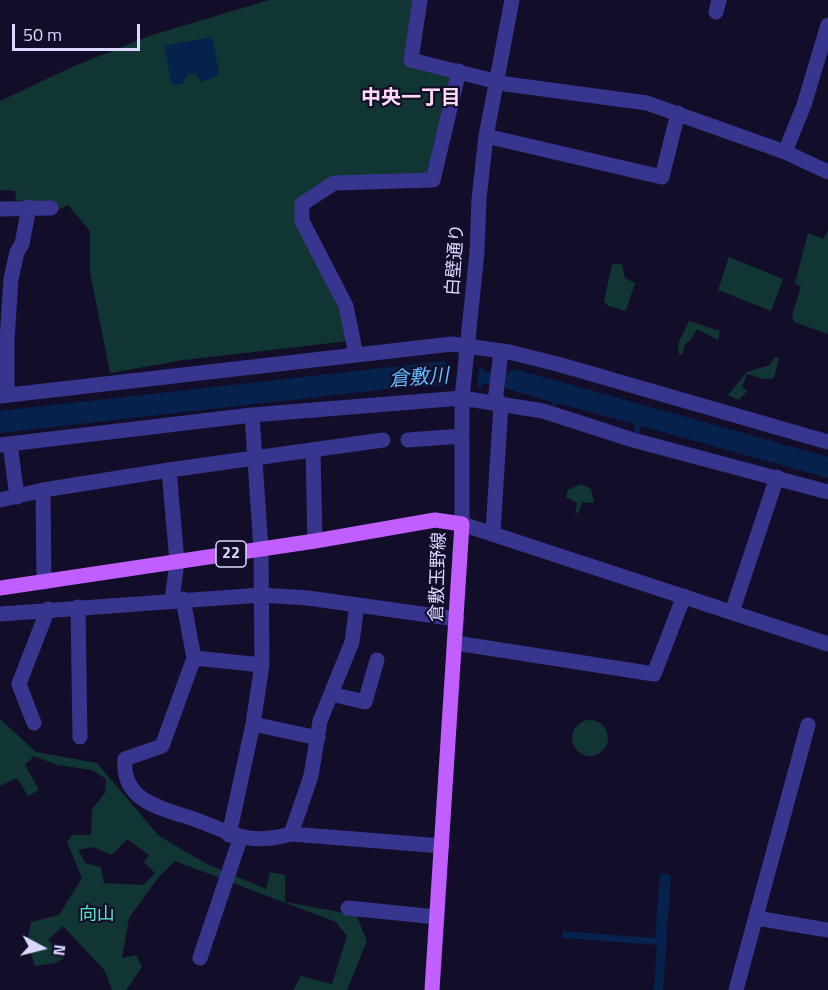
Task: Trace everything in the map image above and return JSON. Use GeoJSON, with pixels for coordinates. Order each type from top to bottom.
{"type":"FeatureCollection","features":[{"type":"Feature","properties":{"kind":"main road","name":"倉敷玉野線"},"geometry":{"type":"LineString","coordinates":[[0,588],[261,550],[435,520],[462,524],[458,619],[432,990]]}},
{"type":"Feature","properties":{"kind":"street"},"geometry":{"type":"LineString","coordinates":[[420,0],[411,60],[497,80],[647,103],[786,152],[828,172]]}},
{"type":"Feature","properties":{"kind":"street","name":"白壁通り"},"geometry":{"type":"LineString","coordinates":[[462,524],[462,393],[486,136],[512,0]]}},
{"type":"Feature","properties":{"kind":"street"},"geometry":{"type":"LineString","coordinates":[[786,152],[804,105],[828,25]]}},
{"type":"Feature","properties":{"kind":"street"},"geometry":{"type":"LineString","coordinates":[[356,355],[346,306],[302,221],[302,204],[334,183],[433,180],[459,71]]}},
{"type":"Feature","properties":{"kind":"street"},"geometry":{"type":"LineString","coordinates":[[486,136],[662,177],[678,113]]}},
{"type":"Feature","properties":{"kind":"street"},"geometry":{"type":"LineString","coordinates":[[29,207],[22,244],[17,252],[11,279],[4,396],[452,344],[501,351],[636,386],[828,442]]}},
{"type":"Feature","properties":{"kind":"street"},"geometry":{"type":"LineString","coordinates":[[0,209],[51,208]]}},
{"type":"Feature","properties":{"kind":"street"},"geometry":{"type":"LineString","coordinates":[[493,533],[501,351]]}},
{"type":"Feature","properties":{"kind":"street"},"geometry":{"type":"LineString","coordinates":[[17,497],[5,445],[252,414],[462,393],[498,398],[633,440],[828,492]]}},
{"type":"Feature","properties":{"kind":"street"},"geometry":{"type":"LineString","coordinates":[[200,958],[235,836],[262,665],[261,550],[252,414]]}},
{"type":"Feature","properties":{"kind":"street"},"geometry":{"type":"LineString","coordinates":[[408,440],[462,436]]}},
{"type":"Feature","properties":{"kind":"street"},"geometry":{"type":"LineString","coordinates":[[0,500],[43,490],[169,470],[383,440]]}},
{"type":"Feature","properties":{"kind":"street"},"geometry":{"type":"LineString","coordinates":[[313,450],[315,541]]}},
{"type":"Feature","properties":{"kind":"street"},"geometry":{"type":"LineString","coordinates":[[169,470],[178,600],[194,658],[162,746],[125,759],[124,767],[135,793],[159,810],[194,819],[235,836],[272,839],[291,834],[442,846]]}},
{"type":"Feature","properties":{"kind":"street"},"geometry":{"type":"LineString","coordinates":[[732,612],[777,477]]}},
{"type":"Feature","properties":{"kind":"street"},"geometry":{"type":"LineString","coordinates":[[43,490],[44,582]]}},
{"type":"Feature","properties":{"kind":"street"},"geometry":{"type":"LineString","coordinates":[[462,524],[828,644]]}},
{"type":"Feature","properties":{"kind":"street"},"geometry":{"type":"LineString","coordinates":[[0,614],[261,595],[458,619]]}},
{"type":"Feature","properties":{"kind":"street"},"geometry":{"type":"LineString","coordinates":[[456,643],[654,674],[684,596]]}},
{"type":"Feature","properties":{"kind":"street"},"geometry":{"type":"LineString","coordinates":[[291,834],[311,776],[320,721],[352,642],[357,605]]}},
{"type":"Feature","properties":{"kind":"street"},"geometry":{"type":"LineString","coordinates":[[78,607],[80,737]]}},
{"type":"Feature","properties":{"kind":"street"},"geometry":{"type":"LineString","coordinates":[[34,723],[19,684],[48,609]]}},
{"type":"Feature","properties":{"kind":"street"},"geometry":{"type":"LineString","coordinates":[[194,658],[262,665]]}},
{"type":"Feature","properties":{"kind":"street"},"geometry":{"type":"LineString","coordinates":[[331,694],[365,702],[376,660]]}},
{"type":"Feature","properties":{"kind":"street"},"geometry":{"type":"LineString","coordinates":[[253,724],[318,738]]}},
{"type":"Feature","properties":{"kind":"street"},"geometry":{"type":"LineString","coordinates":[[736,990],[808,725]]}},
{"type":"Feature","properties":{"kind":"street"},"geometry":{"type":"LineString","coordinates":[[348,908],[437,917]]}},
{"type":"Feature","properties":{"kind":"street"},"geometry":{"type":"LineString","coordinates":[[756,918],[828,930]]}},
{"type":"Feature","properties":{"kind":"green space"},"geometry":{"type":"Polygon","coordinates":[[[269,0],[415,0],[407,53],[453,75],[430,176],[331,178],[298,201],[295,224],[309,246],[345,322],[349,341],[184,360],[110,373],[90,272],[90,231],[68,205],[52,213],[16,200],[15,191],[0,190],[0,101],[72,67],[152,35],[269,0]]]}},
{"type":"Feature","properties":{"kind":"green space"},"geometry":{"type":"Polygon","coordinates":[[[828,230],[828,334],[794,322],[792,315],[801,287],[795,283],[808,233],[823,239],[828,230]]]}},
{"type":"Feature","properties":{"kind":"green space"},"geometry":{"type":"Polygon","coordinates":[[[729,257],[783,279],[771,311],[718,290],[729,257]]]}},
{"type":"Feature","properties":{"kind":"green space"},"geometry":{"type":"Polygon","coordinates":[[[612,264],[622,264],[625,278],[635,283],[626,311],[608,306],[604,301],[612,264]]]}},
{"type":"Feature","properties":{"kind":"green space"},"geometry":{"type":"Polygon","coordinates":[[[689,321],[720,331],[718,340],[697,329],[690,341],[685,344],[682,355],[679,354],[678,344],[689,321]]]}},
{"type":"Feature","properties":{"kind":"green space"},"geometry":{"type":"Polygon","coordinates":[[[779,357],[774,378],[764,379],[747,374],[742,387],[747,391],[739,400],[728,395],[747,372],[770,365],[774,358],[779,357]]]}},
{"type":"Feature","properties":{"kind":"green space"},"geometry":{"type":"Polygon","coordinates":[[[581,484],[591,489],[594,501],[592,503],[582,502],[579,512],[575,514],[577,503],[566,497],[568,490],[581,484]]]}},
{"type":"Feature","properties":{"kind":"green space","name":"向山"},"geometry":{"type":"Polygon","coordinates":[[[0,719],[36,752],[97,763],[159,836],[207,864],[266,889],[270,872],[285,875],[285,902],[356,915],[367,941],[347,990],[293,990],[301,976],[332,984],[347,936],[336,922],[175,861],[157,879],[129,918],[122,958],[136,955],[142,967],[126,990],[112,990],[105,971],[63,926],[48,940],[64,958],[55,963],[35,966],[27,942],[31,922],[59,915],[82,878],[67,842],[72,835],[91,835],[92,809],[105,793],[106,779],[92,770],[57,765],[34,756],[25,765],[39,790],[28,796],[17,778],[0,786],[0,719]],[[127,839],[112,855],[93,847],[78,850],[85,863],[101,867],[104,883],[143,885],[155,873],[144,862],[149,855],[127,839]]]}},
{"type":"Feature","properties":{"kind":"green space"},"geometry":{"type":"Polygon","coordinates":[[[590,720],[602,726],[608,738],[602,750],[590,756],[578,750],[572,738],[578,726],[590,720]]]}},
{"type":"Feature","properties":{"kind":"water"},"geometry":{"type":"Polygon","coordinates":[[[212,37],[219,75],[201,82],[196,74],[188,74],[183,84],[172,85],[164,46],[212,37]]]}},
{"type":"Feature","properties":{"kind":"water","name":"倉敷川"},"geometry":{"type":"Polygon","coordinates":[[[445,361],[446,365],[483,368],[484,371],[496,373],[515,369],[828,457],[828,478],[641,426],[639,434],[634,433],[635,424],[557,403],[556,407],[552,405],[552,402],[491,384],[482,384],[481,388],[444,386],[388,389],[0,433],[0,411],[445,361]]]}},
{"type":"Feature","properties":{"kind":"water"},"geometry":{"type":"Polygon","coordinates":[[[660,874],[671,875],[663,990],[654,990],[657,945],[562,938],[562,931],[655,938],[660,874]]]}},
{"type":"Feature","properties":{"kind":"pier"},"geometry":{"type":"Polygon","coordinates":[[[451,363],[479,366],[477,390],[448,387],[451,363]]]}},
{"type":"Feature","properties":{"kind":"district","name":"中央一丁目"},"geometry":{"type":"Point","coordinates":[411,99]}}]}
